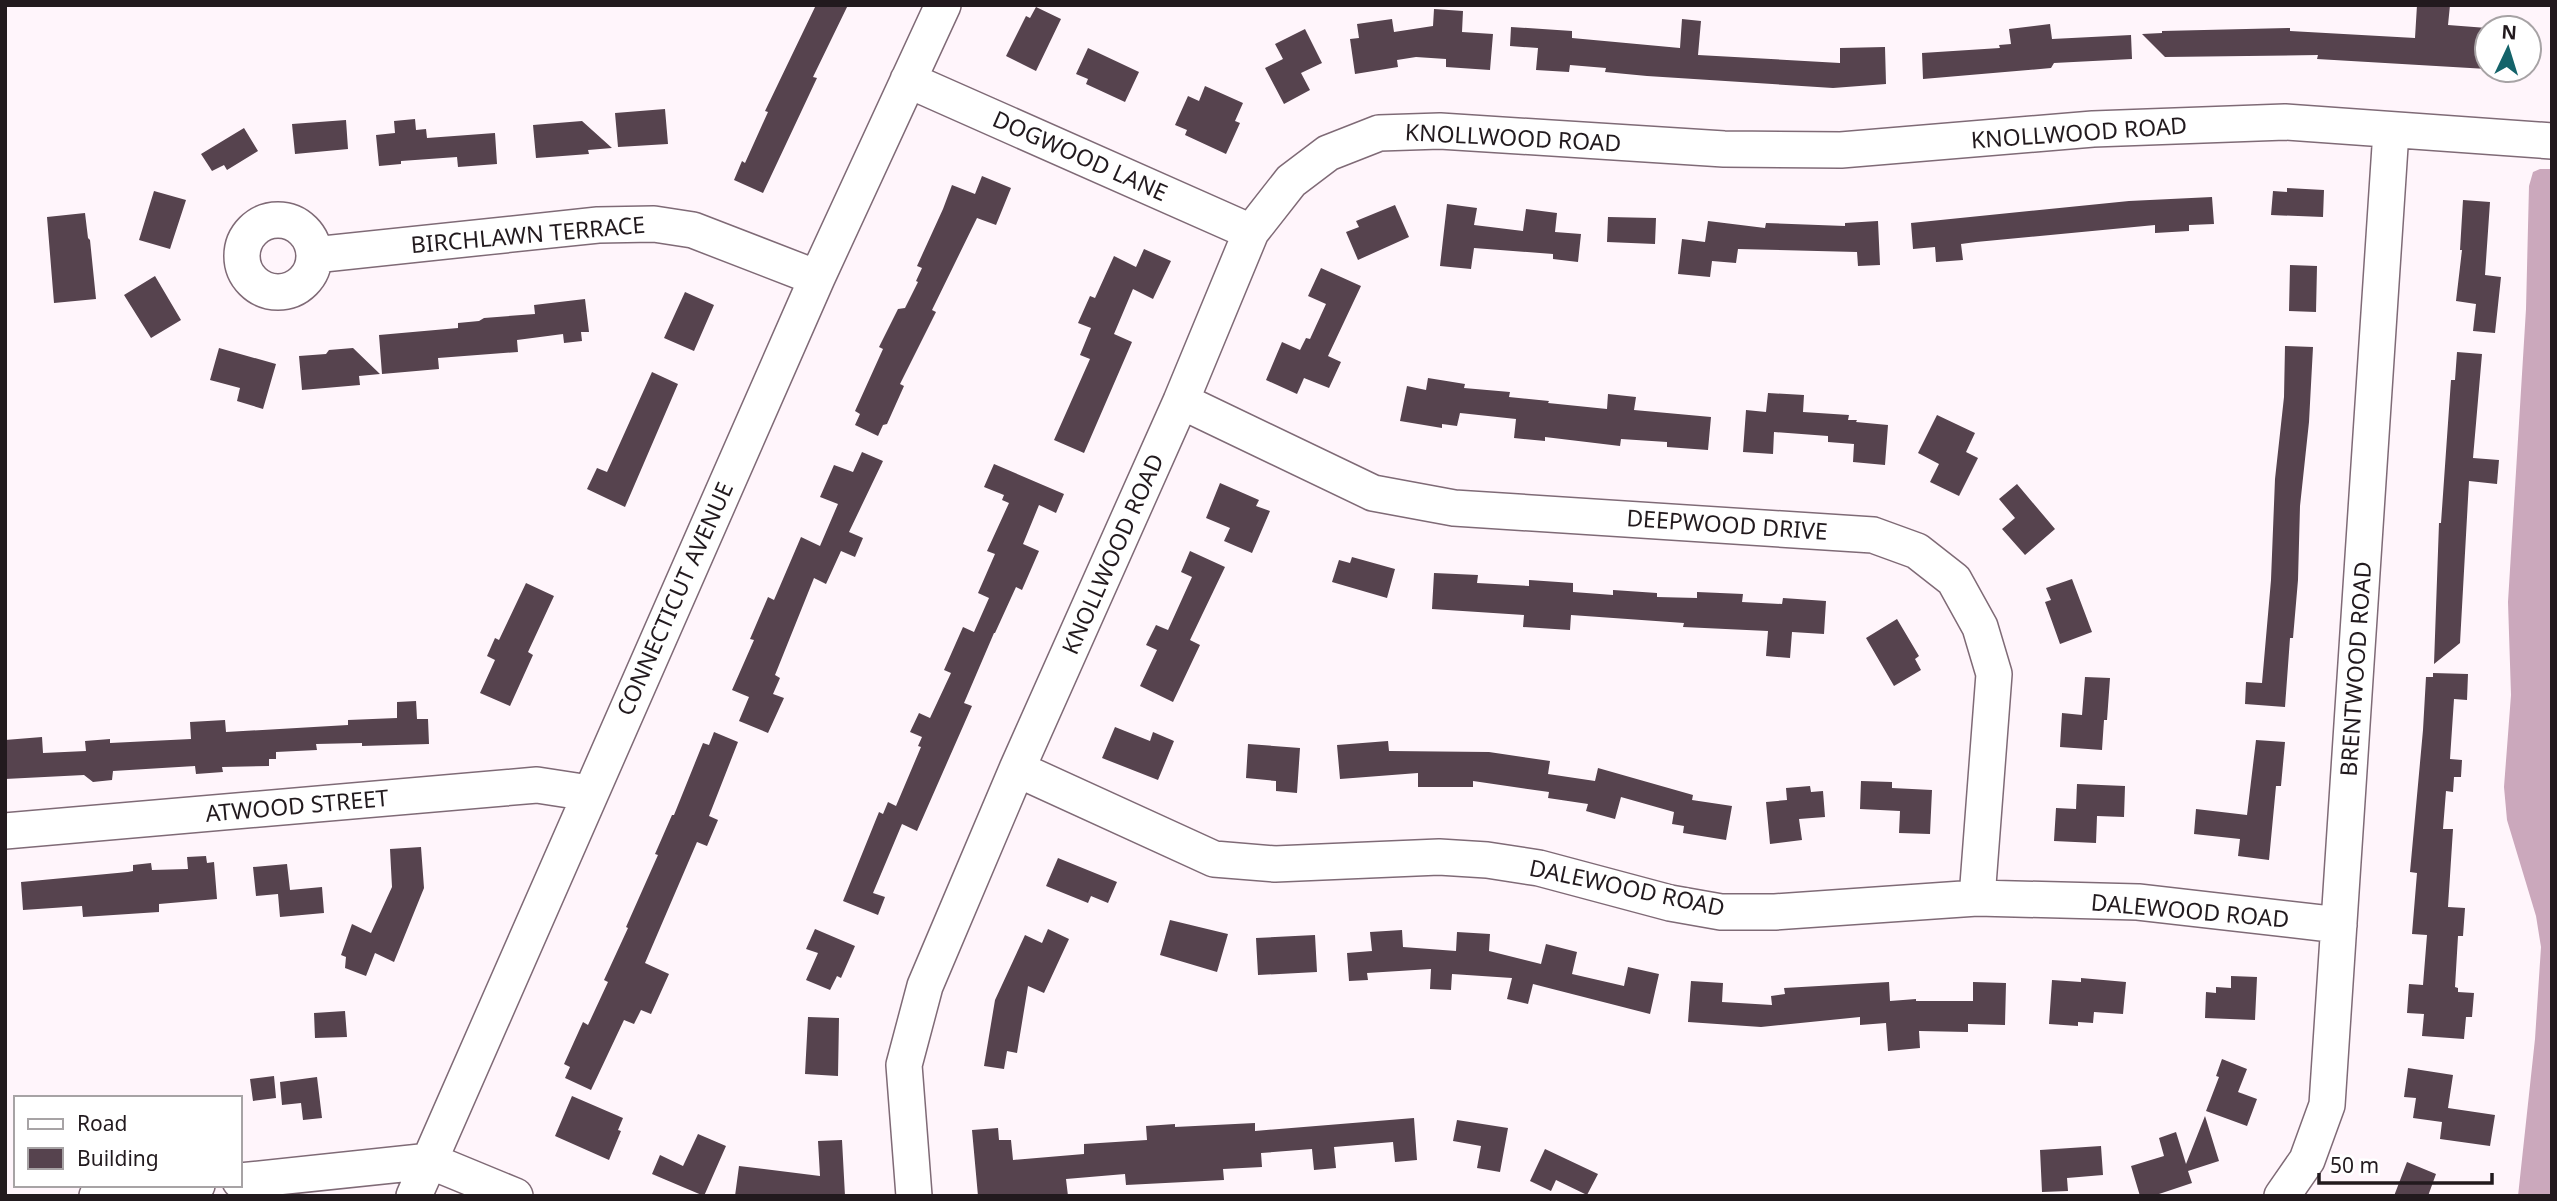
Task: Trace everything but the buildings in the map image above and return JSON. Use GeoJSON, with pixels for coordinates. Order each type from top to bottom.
{"type":"FeatureCollection","features":[{"type":"Feature","properties":{"kind":"street","name":"CONNECTICUT AVENUE"},"geometry":{"type":"LineString","coordinates":[[414,1196],[817,278],[943,5]]}},
{"type":"Feature","properties":{"kind":"street","name":"DOGWOOD LANE"},"geometry":{"type":"LineString","coordinates":[[908,80],[1251,232]]}},
{"type":"Feature","properties":{"kind":"street","name":"KNOLLWOOD ROAD"},"geometry":{"type":"LineString","coordinates":[[915,1196],[904,1065],[925,986],[1017,769],[1181,401],[1251,232],[1291,181],[1328,153],[1379,133],[1440,131],[1724,149],[1841,150],[2121,128],[2285,122],[2552,141]]}},
{"type":"Feature","properties":{"kind":"street","name":"BRENTWOOD ROAD"},"geometry":{"type":"LineString","coordinates":[[2282,1196],[2307,1160],[2327,1105],[2391,131]]}},
{"type":"Feature","properties":{"kind":"street","name":"BIRCHLAWN TERRACE"},"geometry":{"type":"LineString","coordinates":[[314,255],[598,225],[654,224],[693,230],[817,278]]}},
{"type":"Feature","properties":{"kind":"street","name":"DEEPWOOD DRIVE"},"geometry":{"type":"LineString","coordinates":[[1181,401],[1373,494],[1454,508],[1873,535],[1917,551],[1954,580],[1980,627],[1994,674],[1977,898]]}},
{"type":"Feature","properties":{"kind":"street","name":"DALEWOOD ROAD"},"geometry":{"type":"LineString","coordinates":[[1017,769],[1214,859],[1275,864],[1439,857],[1487,860],[1539,868],[1670,903],[1721,912],[1776,912],[1977,898],[2138,902],[2339,925]]}},
{"type":"Feature","properties":{"kind":"street","name":"ATWOOD STREET"},"geometry":{"type":"LineString","coordinates":[[5,831],[537,785],[589,793]]}},
{"type":"Feature","properties":{"kind":"street"},"geometry":{"type":"LineString","coordinates":[[242,1181],[430,1161],[515,1196]]}},
{"type":"Feature","properties":{"kind":"street"},"geometry":{"type":"LineString","coordinates":[[97,1196],[179,1187]]}},
{"type":"Feature","properties":{"kind":"shaded area"},"geometry":{"type":"Polygon","coordinates":[[[2552,169],[2552,1196],[2518,1196],[2535,1039],[2541,947],[2536,916],[2507,820],[2504,787],[2511,695],[2508,602],[2526,309],[2529,186],[2533,172],[2552,169]]]}}]}
